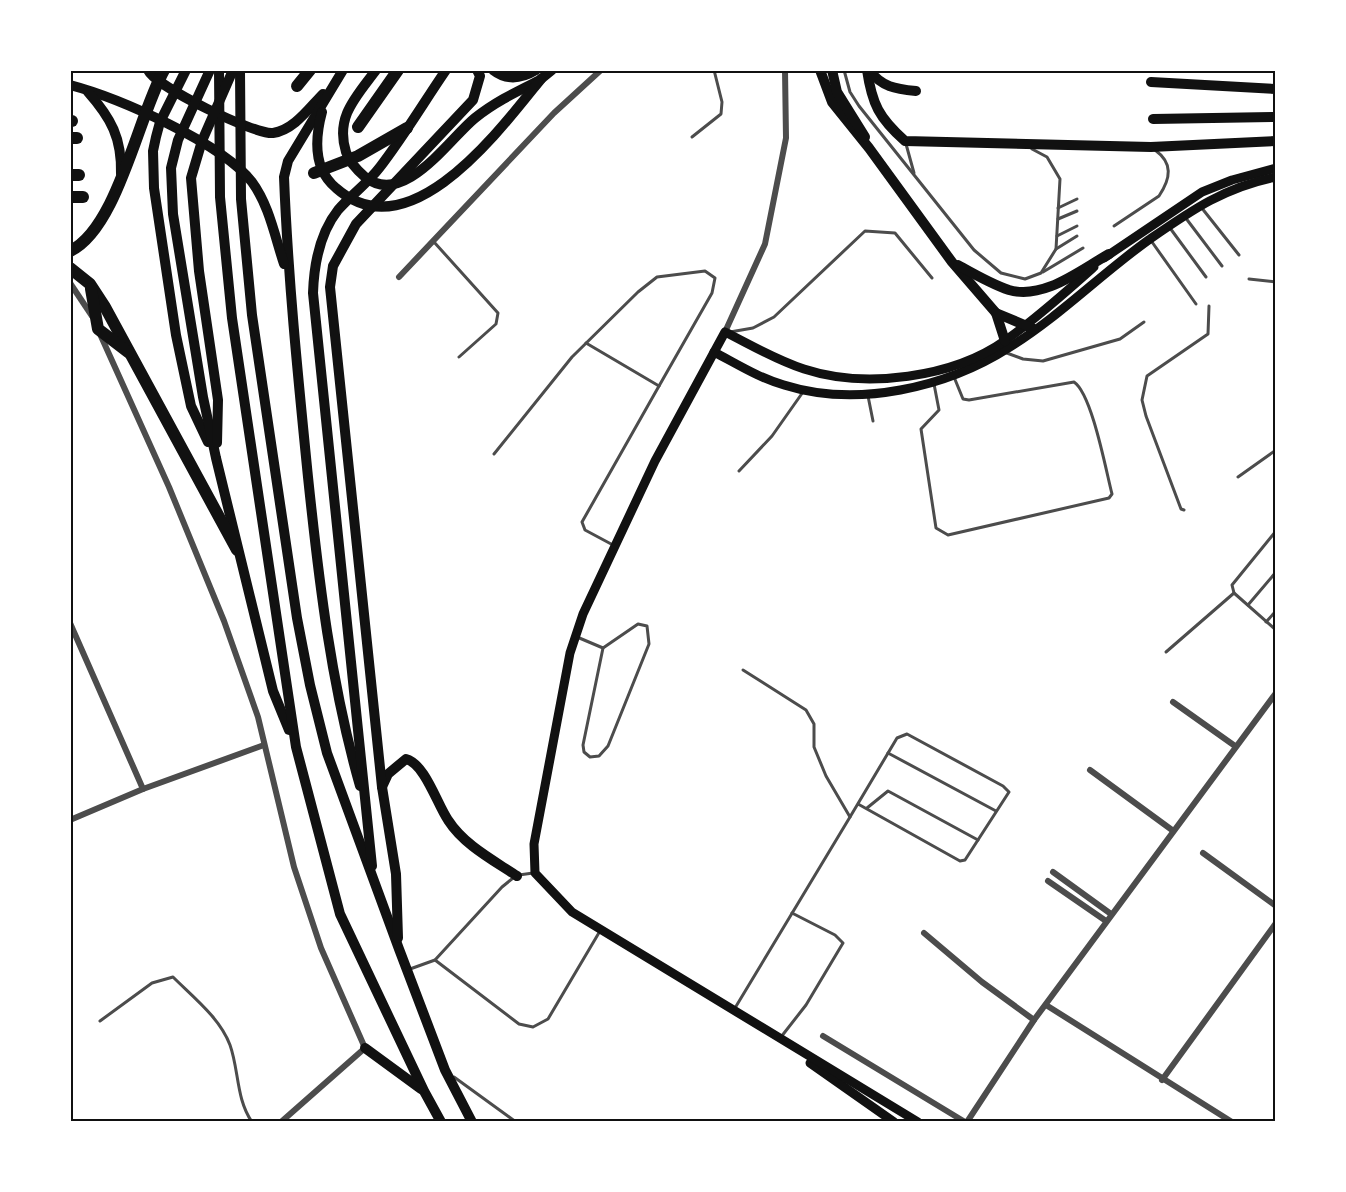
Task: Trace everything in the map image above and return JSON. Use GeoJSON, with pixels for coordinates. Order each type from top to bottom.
{"type":"FeatureCollection","features":[{"type":"Feature","properties":{"kind":"highway"},"geometry":{"type":"LineString","coordinates":[[70,251],[87,240],[102,222],[157,82],[164,70]]}},
{"type":"Feature","properties":{"kind":"highway"},"geometry":{"type":"LineString","coordinates":[[297,86],[310,70]]}},
{"type":"Feature","properties":{"kind":"highway"},"geometry":{"type":"LineString","coordinates":[[358,127],[386,92],[398,70]]}},
{"type":"Feature","properties":{"kind":"highway"},"geometry":{"type":"LineString","coordinates":[[314,173],[358,156],[406,128]]}},
{"type":"Feature","properties":{"kind":"highway"},"geometry":{"type":"LineString","coordinates":[[70,268],[90,284],[237,550]]}},
{"type":"Feature","properties":{"kind":"highway"},"geometry":{"type":"LineString","coordinates":[[90,284],[98,329],[131,355]]}},
{"type":"Feature","properties":{"kind":"main road"},"geometry":{"type":"LineString","coordinates":[[148,70],[157,82],[174,93],[264,132],[278,131],[296,122],[335,76],[344,70]]}},
{"type":"Feature","properties":{"kind":"main road"},"geometry":{"type":"LineString","coordinates":[[186,70],[160,122],[153,151],[154,188],[177,335],[192,406],[216,458]]}},
{"type":"Feature","properties":{"kind":"main road"},"geometry":{"type":"LineString","coordinates":[[210,70],[182,131],[171,168],[173,214],[203,397],[237,550],[273,691],[296,747]]}},
{"type":"Feature","properties":{"kind":"main road"},"geometry":{"type":"LineString","coordinates":[[219,70],[220,197],[232,318],[296,747],[340,914],[441,1122]]}},
{"type":"Feature","properties":{"kind":"main road"},"geometry":{"type":"LineString","coordinates":[[216,458],[218,400],[191,205],[191,178],[202,141],[233,70]]}},
{"type":"Feature","properties":{"kind":"main road"},"geometry":{"type":"LineString","coordinates":[[240,70],[241,200],[252,315],[297,618],[310,685],[327,753],[399,949],[445,1070],[472,1122]]}},
{"type":"Feature","properties":{"kind":"main road"},"geometry":{"type":"LineString","coordinates":[[376,70],[354,100],[342,124],[346,154],[355,168],[370,181],[383,186],[403,182],[421,170],[473,120],[497,101],[539,75],[552,70]]}},
{"type":"Feature","properties":{"kind":"main road"},"geometry":{"type":"LineString","coordinates":[[373,878],[313,293],[314,271],[318,249],[338,210],[380,168],[446,70]]}},
{"type":"Feature","properties":{"kind":"main road"},"geometry":{"type":"LineString","coordinates":[[399,949],[396,874],[382,787],[330,287],[333,266],[356,224],[473,100],[480,76],[477,70]]}},
{"type":"Feature","properties":{"kind":"main road"},"geometry":{"type":"LineString","coordinates":[[493,70],[509,78],[539,75]]}},
{"type":"Feature","properties":{"kind":"main road"},"geometry":{"type":"LineString","coordinates":[[820,70],[826,93],[952,262],[996,313],[1029,327]]}},
{"type":"Feature","properties":{"kind":"main road"},"geometry":{"type":"LineString","coordinates":[[832,70],[837,92],[860,125],[869,148]]}},
{"type":"Feature","properties":{"kind":"main road"},"geometry":{"type":"LineString","coordinates":[[868,70],[878,82],[894,89],[916,91]]}},
{"type":"Feature","properties":{"kind":"main road"},"geometry":{"type":"LineString","coordinates":[[868,70],[871,99],[889,127],[905,141],[1150,147],[1275,141]]}},
{"type":"Feature","properties":{"kind":"main road"},"geometry":{"type":"LineString","coordinates":[[335,76],[318,126],[316,154],[328,182],[351,202],[389,207],[428,194],[463,166],[502,127],[539,75]]}},
{"type":"Feature","properties":{"kind":"main road"},"geometry":{"type":"LineString","coordinates":[[335,76],[288,161],[284,177],[288,278],[322,614],[347,741],[368,816]]}},
{"type":"Feature","properties":{"kind":"main road"},"geometry":{"type":"LineString","coordinates":[[1151,81],[1275,89]]}},
{"type":"Feature","properties":{"kind":"main road"},"geometry":{"type":"LineString","coordinates":[[70,85],[86,89],[182,131],[202,141],[239,166],[253,183],[264,203],[288,278]]}},
{"type":"Feature","properties":{"kind":"main road"},"geometry":{"type":"LineString","coordinates":[[86,89],[106,111],[117,130],[122,152],[121,174]]}},
{"type":"Feature","properties":{"kind":"main road"},"geometry":{"type":"LineString","coordinates":[[1153,119],[1275,117]]}},
{"type":"Feature","properties":{"kind":"main road"},"geometry":{"type":"LineString","coordinates":[[952,262],[1010,290],[1027,292],[1040,290],[1109,254],[1202,192],[1232,180],[1275,168]]}},
{"type":"Feature","properties":{"kind":"main road"},"geometry":{"type":"LineString","coordinates":[[714,352],[760,376],[804,391],[868,394],[934,384],[1004,346],[1168,226],[1220,193],[1275,177]]}},
{"type":"Feature","properties":{"kind":"main road"},"geometry":{"type":"LineString","coordinates":[[1029,327],[1109,254]]}},
{"type":"Feature","properties":{"kind":"main road"},"geometry":{"type":"LineString","coordinates":[[996,313],[1004,346]]}},
{"type":"Feature","properties":{"kind":"main road"},"geometry":{"type":"LineString","coordinates":[[918,1122],[572,912],[535,873],[536,834],[575,636],[614,545],[655,462],[725,332],[780,360],[806,370],[878,379],[923,373],[956,364],[1004,346]]}},
{"type":"Feature","properties":{"kind":"main road"},"geometry":{"type":"LineString","coordinates":[[382,787],[388,774],[397,764],[406,759],[412,760],[419,768],[448,821],[472,846],[517,876]]}},
{"type":"Feature","properties":{"kind":"main road"},"geometry":{"type":"LineString","coordinates":[[734,1010],[894,1122]]}},
{"type":"Feature","properties":{"kind":"main road"},"geometry":{"type":"LineString","coordinates":[[365,1048],[424,1091]]}},
{"type":"Feature","properties":{"kind":"street"},"geometry":{"type":"LineString","coordinates":[[399,277],[554,113],[601,70]]}},
{"type":"Feature","properties":{"kind":"street"},"geometry":{"type":"LineString","coordinates":[[725,332],[765,244],[786,138],[785,70]]}},
{"type":"Feature","properties":{"kind":"street"},"geometry":{"type":"LineString","coordinates":[[70,283],[80,294],[98,329],[169,486],[224,621],[258,717],[294,867],[321,948],[365,1048],[280,1122]]}},
{"type":"Feature","properties":{"kind":"street"},"geometry":{"type":"LineString","coordinates":[[70,623],[143,789]]}},
{"type":"Feature","properties":{"kind":"street"},"geometry":{"type":"LineString","coordinates":[[823,1036],[969,1121],[1034,1020],[1275,693]]}},
{"type":"Feature","properties":{"kind":"street"},"geometry":{"type":"LineString","coordinates":[[1173,702],[1235,746]]}},
{"type":"Feature","properties":{"kind":"street"},"geometry":{"type":"LineString","coordinates":[[70,820],[143,789],[264,745]]}},
{"type":"Feature","properties":{"kind":"street"},"geometry":{"type":"LineString","coordinates":[[1090,770],[1172,830]]}},
{"type":"Feature","properties":{"kind":"street"},"geometry":{"type":"LineString","coordinates":[[1203,853],[1275,906]]}},
{"type":"Feature","properties":{"kind":"street"},"geometry":{"type":"LineString","coordinates":[[1053,872],[1111,914]]}},
{"type":"Feature","properties":{"kind":"street"},"geometry":{"type":"LineString","coordinates":[[1048,881],[1106,921]]}},
{"type":"Feature","properties":{"kind":"street"},"geometry":{"type":"LineString","coordinates":[[1162,1080],[1275,923]]}},
{"type":"Feature","properties":{"kind":"street"},"geometry":{"type":"LineString","coordinates":[[924,933],[982,982],[1034,1020]]}},
{"type":"Feature","properties":{"kind":"street"},"geometry":{"type":"LineString","coordinates":[[1046,1005],[1232,1122]]}},
{"type":"Feature","properties":{"kind":"lane"},"geometry":{"type":"LineString","coordinates":[[692,137],[721,114],[722,102],[714,70]]}},
{"type":"Feature","properties":{"kind":"lane"},"geometry":{"type":"LineString","coordinates":[[844,70],[850,92],[860,106],[974,250],[1001,273],[1025,279],[1041,273],[1083,248]]}},
{"type":"Feature","properties":{"kind":"lane"},"geometry":{"type":"LineString","coordinates":[[905,141],[914,175]]}},
{"type":"Feature","properties":{"kind":"lane"},"geometry":{"type":"LineString","coordinates":[[1025,145],[1047,157],[1060,179],[1056,249]]}},
{"type":"Feature","properties":{"kind":"lane"},"geometry":{"type":"LineString","coordinates":[[1114,226],[1159,196],[1164,189],[1169,168],[1165,157],[1150,147]]}},
{"type":"Feature","properties":{"kind":"lane"},"geometry":{"type":"LineString","coordinates":[[1058,208],[1077,199]]}},
{"type":"Feature","properties":{"kind":"lane"},"geometry":{"type":"LineString","coordinates":[[1200,206],[1239,255]]}},
{"type":"Feature","properties":{"kind":"lane"},"geometry":{"type":"LineString","coordinates":[[1058,219],[1077,211]]}},
{"type":"Feature","properties":{"kind":"lane"},"geometry":{"type":"LineString","coordinates":[[1184,216],[1222,266]]}},
{"type":"Feature","properties":{"kind":"lane"},"geometry":{"type":"LineString","coordinates":[[1057,237],[1077,226]]}},
{"type":"Feature","properties":{"kind":"lane"},"geometry":{"type":"LineString","coordinates":[[1168,226],[1206,277]]}},
{"type":"Feature","properties":{"kind":"lane"},"geometry":{"type":"LineString","coordinates":[[725,332],[753,328],[774,317],[865,231],[895,233],[932,278]]}},
{"type":"Feature","properties":{"kind":"lane"},"geometry":{"type":"LineString","coordinates":[[1041,273],[1056,249],[1077,236]]}},
{"type":"Feature","properties":{"kind":"lane"},"geometry":{"type":"LineString","coordinates":[[1150,239],[1196,304]]}},
{"type":"Feature","properties":{"kind":"lane"},"geometry":{"type":"LineString","coordinates":[[433,241],[498,313],[496,324],[459,357]]}},
{"type":"Feature","properties":{"kind":"lane"},"geometry":{"type":"LineString","coordinates":[[494,454],[586,343],[657,277],[705,271],[710,273],[715,278],[712,293],[582,522],[585,530],[614,545]]}},
{"type":"Feature","properties":{"kind":"lane"},"geometry":{"type":"LineString","coordinates":[[1249,279],[1275,282]]}},
{"type":"Feature","properties":{"kind":"lane"},"geometry":{"type":"LineString","coordinates":[[1184,510],[1181,509],[1146,416],[1143,387],[1147,376],[1208,334],[1209,306]]}},
{"type":"Feature","properties":{"kind":"lane"},"geometry":{"type":"LineString","coordinates":[[1004,346],[1023,359],[1043,361],[1120,339],[1144,322]]}},
{"type":"Feature","properties":{"kind":"lane"},"geometry":{"type":"LineString","coordinates":[[586,343],[659,386]]}},
{"type":"Feature","properties":{"kind":"lane"},"geometry":{"type":"LineString","coordinates":[[934,384],[939,410],[921,429],[936,528],[941,533],[948,535],[1109,498],[1112,494],[1095,429],[1089,408],[1078,385],[1074,382],[969,400],[963,399],[953,375]]}},
{"type":"Feature","properties":{"kind":"lane"},"geometry":{"type":"LineString","coordinates":[[739,471],[772,436],[804,391]]}},
{"type":"Feature","properties":{"kind":"lane"},"geometry":{"type":"LineString","coordinates":[[868,394],[873,421]]}},
{"type":"Feature","properties":{"kind":"lane"},"geometry":{"type":"LineString","coordinates":[[1238,477],[1275,450]]}},
{"type":"Feature","properties":{"kind":"lane"},"geometry":{"type":"LineString","coordinates":[[1275,531],[1232,585],[1234,593],[1275,630]]}},
{"type":"Feature","properties":{"kind":"lane"},"geometry":{"type":"LineString","coordinates":[[1248,605],[1275,572]]}},
{"type":"Feature","properties":{"kind":"lane"},"geometry":{"type":"LineString","coordinates":[[1166,652],[1234,593]]}},
{"type":"Feature","properties":{"kind":"lane"},"geometry":{"type":"LineString","coordinates":[[1266,622],[1275,611]]}},
{"type":"Feature","properties":{"kind":"lane"},"geometry":{"type":"LineString","coordinates":[[638,624],[647,626],[649,644],[608,746],[599,756],[590,757],[584,752],[583,744],[603,648],[638,624]]}},
{"type":"Feature","properties":{"kind":"lane"},"geometry":{"type":"LineString","coordinates":[[575,636],[603,648]]}},
{"type":"Feature","properties":{"kind":"lane"},"geometry":{"type":"LineString","coordinates":[[743,670],[806,710],[814,724],[814,747],[826,776],[850,818]]}},
{"type":"Feature","properties":{"kind":"lane"},"geometry":{"type":"LineString","coordinates":[[734,1010],[897,738],[907,734],[984,775],[1009,792],[965,860],[960,861],[858,804]]}},
{"type":"Feature","properties":{"kind":"lane"},"geometry":{"type":"LineString","coordinates":[[888,753],[996,811]]}},
{"type":"Feature","properties":{"kind":"lane"},"geometry":{"type":"LineString","coordinates":[[867,808],[888,791],[978,840]]}},
{"type":"Feature","properties":{"kind":"lane"},"geometry":{"type":"LineString","coordinates":[[407,970],[435,960],[502,887],[517,876],[535,873]]}},
{"type":"Feature","properties":{"kind":"lane"},"geometry":{"type":"LineString","coordinates":[[780,1038],[806,1005],[843,943],[836,935],[792,913]]}},
{"type":"Feature","properties":{"kind":"lane"},"geometry":{"type":"LineString","coordinates":[[435,960],[519,1024],[533,1027],[548,1019],[601,929]]}},
{"type":"Feature","properties":{"kind":"lane"},"geometry":{"type":"LineString","coordinates":[[100,1021],[152,983],[173,977],[219,1025],[229,1043],[242,1103],[252,1122]]}},
{"type":"Feature","properties":{"kind":"lane"},"geometry":{"type":"LineString","coordinates":[[445,1070],[516,1122]]}}]}
